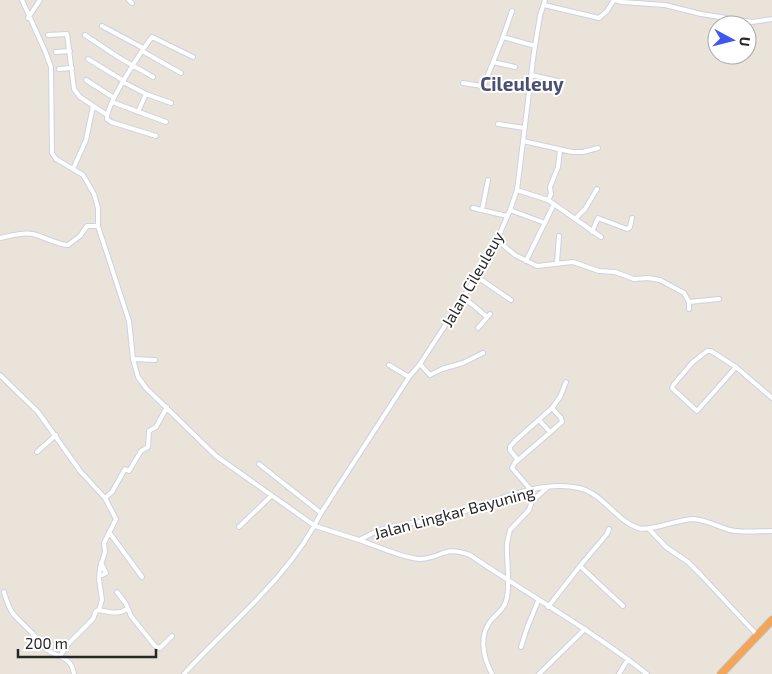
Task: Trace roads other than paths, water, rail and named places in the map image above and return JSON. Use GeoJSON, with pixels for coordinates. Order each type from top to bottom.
{"type":"FeatureCollection","features":[{"type":"Feature","properties":{"kind":"highway"},"geometry":{"type":"LineString","coordinates":[[721,674],[772,620]]}},
{"type":"Feature","properties":{"kind":"street","name":"Jalan Lingkar Bayuning"},"geometry":{"type":"LineString","coordinates":[[22,0],[28,18],[45,51],[50,67],[52,153],[56,159],[83,175],[94,194],[98,208],[98,226],[129,321],[138,377],[146,388],[216,456],[315,526],[359,540],[380,530],[450,516],[531,490],[548,487],[578,488],[594,494],[628,522],[640,528],[648,528]]}},
{"type":"Feature","properties":{"kind":"street"},"geometry":{"type":"LineString","coordinates":[[28,18],[40,0]]}},
{"type":"Feature","properties":{"kind":"street"},"geometry":{"type":"LineString","coordinates":[[544,2],[599,18],[607,12],[614,0],[665,4],[701,14],[746,21],[757,22],[772,19]]}},
{"type":"Feature","properties":{"kind":"street","name":"Jalan Cileuleuy"},"geometry":{"type":"LineString","coordinates":[[184,674],[264,592],[315,526],[321,513],[463,298],[497,240],[517,190],[535,46],[544,2]]}},
{"type":"Feature","properties":{"kind":"street"},"geometry":{"type":"LineString","coordinates":[[463,83],[483,86],[512,11]]}},
{"type":"Feature","properties":{"kind":"street"},"geometry":{"type":"LineString","coordinates":[[102,26],[181,73]]}},
{"type":"Feature","properties":{"kind":"street"},"geometry":{"type":"LineString","coordinates":[[48,35],[67,34],[76,93],[107,115]]}},
{"type":"Feature","properties":{"kind":"street"},"geometry":{"type":"LineString","coordinates":[[85,35],[153,77]]}},
{"type":"Feature","properties":{"kind":"street"},"geometry":{"type":"LineString","coordinates":[[156,136],[110,122],[107,119],[107,115],[113,100],[142,50],[154,36],[193,58]]}},
{"type":"Feature","properties":{"kind":"street"},"geometry":{"type":"LineString","coordinates":[[503,37],[535,46]]}},
{"type":"Feature","properties":{"kind":"street"},"geometry":{"type":"LineString","coordinates":[[56,52],[70,51]]}},
{"type":"Feature","properties":{"kind":"street"},"geometry":{"type":"LineString","coordinates":[[88,59],[146,94],[170,103]]}},
{"type":"Feature","properties":{"kind":"street"},"geometry":{"type":"LineString","coordinates":[[493,62],[515,67]]}},
{"type":"Feature","properties":{"kind":"street"},"geometry":{"type":"LineString","coordinates":[[59,69],[72,68]]}},
{"type":"Feature","properties":{"kind":"street"},"geometry":{"type":"LineString","coordinates":[[531,74],[558,81],[558,94]]}},
{"type":"Feature","properties":{"kind":"street"},"geometry":{"type":"LineString","coordinates":[[487,78],[509,85]]}},
{"type":"Feature","properties":{"kind":"street"},"geometry":{"type":"LineString","coordinates":[[86,80],[113,100],[166,122]]}},
{"type":"Feature","properties":{"kind":"street"},"geometry":{"type":"LineString","coordinates":[[138,112],[146,94]]}},
{"type":"Feature","properties":{"kind":"street"},"geometry":{"type":"LineString","coordinates":[[73,169],[86,140],[93,106]]}},
{"type":"Feature","properties":{"kind":"street"},"geometry":{"type":"LineString","coordinates":[[498,124],[524,128]]}},
{"type":"Feature","properties":{"kind":"street"},"geometry":{"type":"LineString","coordinates":[[523,141],[560,150],[583,152],[598,148]]}},
{"type":"Feature","properties":{"kind":"street"},"geometry":{"type":"LineString","coordinates":[[548,200],[551,194],[550,187],[558,167],[560,150]]}},
{"type":"Feature","properties":{"kind":"street"},"geometry":{"type":"LineString","coordinates":[[482,210],[488,180]]}},
{"type":"Feature","properties":{"kind":"street"},"geometry":{"type":"LineString","coordinates":[[517,190],[548,200],[601,237]]}},
{"type":"Feature","properties":{"kind":"street"},"geometry":{"type":"LineString","coordinates":[[575,219],[598,190]]}},
{"type":"Feature","properties":{"kind":"street"},"geometry":{"type":"LineString","coordinates":[[526,260],[554,204]]}},
{"type":"Feature","properties":{"kind":"street"},"geometry":{"type":"LineString","coordinates":[[473,208],[507,216]]}},
{"type":"Feature","properties":{"kind":"street"},"geometry":{"type":"LineString","coordinates":[[510,210],[545,223]]}},
{"type":"Feature","properties":{"kind":"street"},"geometry":{"type":"LineString","coordinates":[[592,232],[598,218],[627,229],[630,227],[632,218]]}},
{"type":"Feature","properties":{"kind":"street"},"geometry":{"type":"LineString","coordinates":[[0,238],[32,234],[68,245],[80,236],[87,226],[98,226]]}},
{"type":"Feature","properties":{"kind":"street"},"geometry":{"type":"LineString","coordinates":[[557,263],[560,236]]}},
{"type":"Feature","properties":{"kind":"street"},"geometry":{"type":"LineString","coordinates":[[497,240],[515,255],[540,266],[573,262],[599,271],[615,272],[634,279],[656,279],[680,290],[689,302],[689,309]]}},
{"type":"Feature","properties":{"kind":"street"},"geometry":{"type":"LineString","coordinates":[[476,276],[511,300]]}},
{"type":"Feature","properties":{"kind":"street"},"geometry":{"type":"LineString","coordinates":[[463,298],[489,316],[478,328]]}},
{"type":"Feature","properties":{"kind":"street"},"geometry":{"type":"LineString","coordinates":[[689,302],[719,299]]}},
{"type":"Feature","properties":{"kind":"street"},"geometry":{"type":"LineString","coordinates":[[736,368],[697,411],[672,388],[693,362],[707,351],[711,351],[736,368],[772,398]]}},
{"type":"Feature","properties":{"kind":"street"},"geometry":{"type":"LineString","coordinates":[[420,364],[430,375],[442,369],[463,363],[483,353]]}},
{"type":"Feature","properties":{"kind":"street"},"geometry":{"type":"LineString","coordinates":[[134,361],[155,360]]}},
{"type":"Feature","properties":{"kind":"street"},"geometry":{"type":"LineString","coordinates":[[389,365],[409,378]]}},
{"type":"Feature","properties":{"kind":"street"},"geometry":{"type":"LineString","coordinates":[[0,375],[38,412],[80,471],[105,498],[116,519],[104,543],[105,552],[99,578],[102,600],[99,610],[96,611],[93,619],[69,643],[60,656]]}},
{"type":"Feature","properties":{"kind":"street"},"geometry":{"type":"LineString","coordinates":[[517,461],[510,450],[511,445],[552,408],[560,397],[566,382]]}},
{"type":"Feature","properties":{"kind":"street"},"geometry":{"type":"LineString","coordinates":[[105,498],[112,492],[125,469],[130,471],[141,452],[148,447],[149,431],[156,426],[166,407]]}},
{"type":"Feature","properties":{"kind":"street"},"geometry":{"type":"LineString","coordinates":[[531,490],[512,468],[517,461],[562,420],[552,408]]}},
{"type":"Feature","properties":{"kind":"street"},"geometry":{"type":"LineString","coordinates":[[538,420],[550,432]]}},
{"type":"Feature","properties":{"kind":"street"},"geometry":{"type":"LineString","coordinates":[[37,452],[56,435]]}},
{"type":"Feature","properties":{"kind":"street"},"geometry":{"type":"LineString","coordinates":[[259,464],[321,513]]}},
{"type":"Feature","properties":{"kind":"street"},"geometry":{"type":"LineString","coordinates":[[492,674],[484,653],[484,636],[490,622],[506,603],[506,543],[509,531],[529,510],[532,501],[548,487]]}},
{"type":"Feature","properties":{"kind":"street"},"geometry":{"type":"LineString","coordinates":[[239,527],[271,496]]}},
{"type":"Feature","properties":{"kind":"street"},"geometry":{"type":"LineString","coordinates":[[757,635],[695,568],[666,547],[648,528],[679,520],[696,519],[731,530],[747,532],[772,530]]}},
{"type":"Feature","properties":{"kind":"street"},"geometry":{"type":"LineString","coordinates":[[548,607],[607,534],[609,528]]}},
{"type":"Feature","properties":{"kind":"street"},"geometry":{"type":"LineString","coordinates":[[109,532],[142,577]]}},
{"type":"Feature","properties":{"kind":"street"},"geometry":{"type":"LineString","coordinates":[[359,540],[419,559],[449,550],[470,555],[538,601],[585,629],[647,674]]}},
{"type":"Feature","properties":{"kind":"street"},"geometry":{"type":"LineString","coordinates":[[101,563],[106,573],[102,575]]}},
{"type":"Feature","properties":{"kind":"street"},"geometry":{"type":"LineString","coordinates":[[580,566],[623,606]]}},
{"type":"Feature","properties":{"kind":"street"},"geometry":{"type":"LineString","coordinates":[[4,592],[14,617],[45,648],[71,663],[74,674]]}},
{"type":"Feature","properties":{"kind":"street"},"geometry":{"type":"LineString","coordinates":[[117,592],[140,629],[158,648],[162,647],[172,636]]}},
{"type":"Feature","properties":{"kind":"street"},"geometry":{"type":"LineString","coordinates":[[521,647],[538,601]]}},
{"type":"Feature","properties":{"kind":"street"},"geometry":{"type":"LineString","coordinates":[[99,610],[117,613],[127,609]]}},
{"type":"Feature","properties":{"kind":"street"},"geometry":{"type":"LineString","coordinates":[[540,674],[585,629]]}},
{"type":"Feature","properties":{"kind":"street"},"geometry":{"type":"LineString","coordinates":[[619,674],[628,659]]}},
{"type":"Feature","properties":{"kind":"district","name":"Cileuleuy"},"geometry":{"type":"Point","coordinates":[522,83]}}]}
